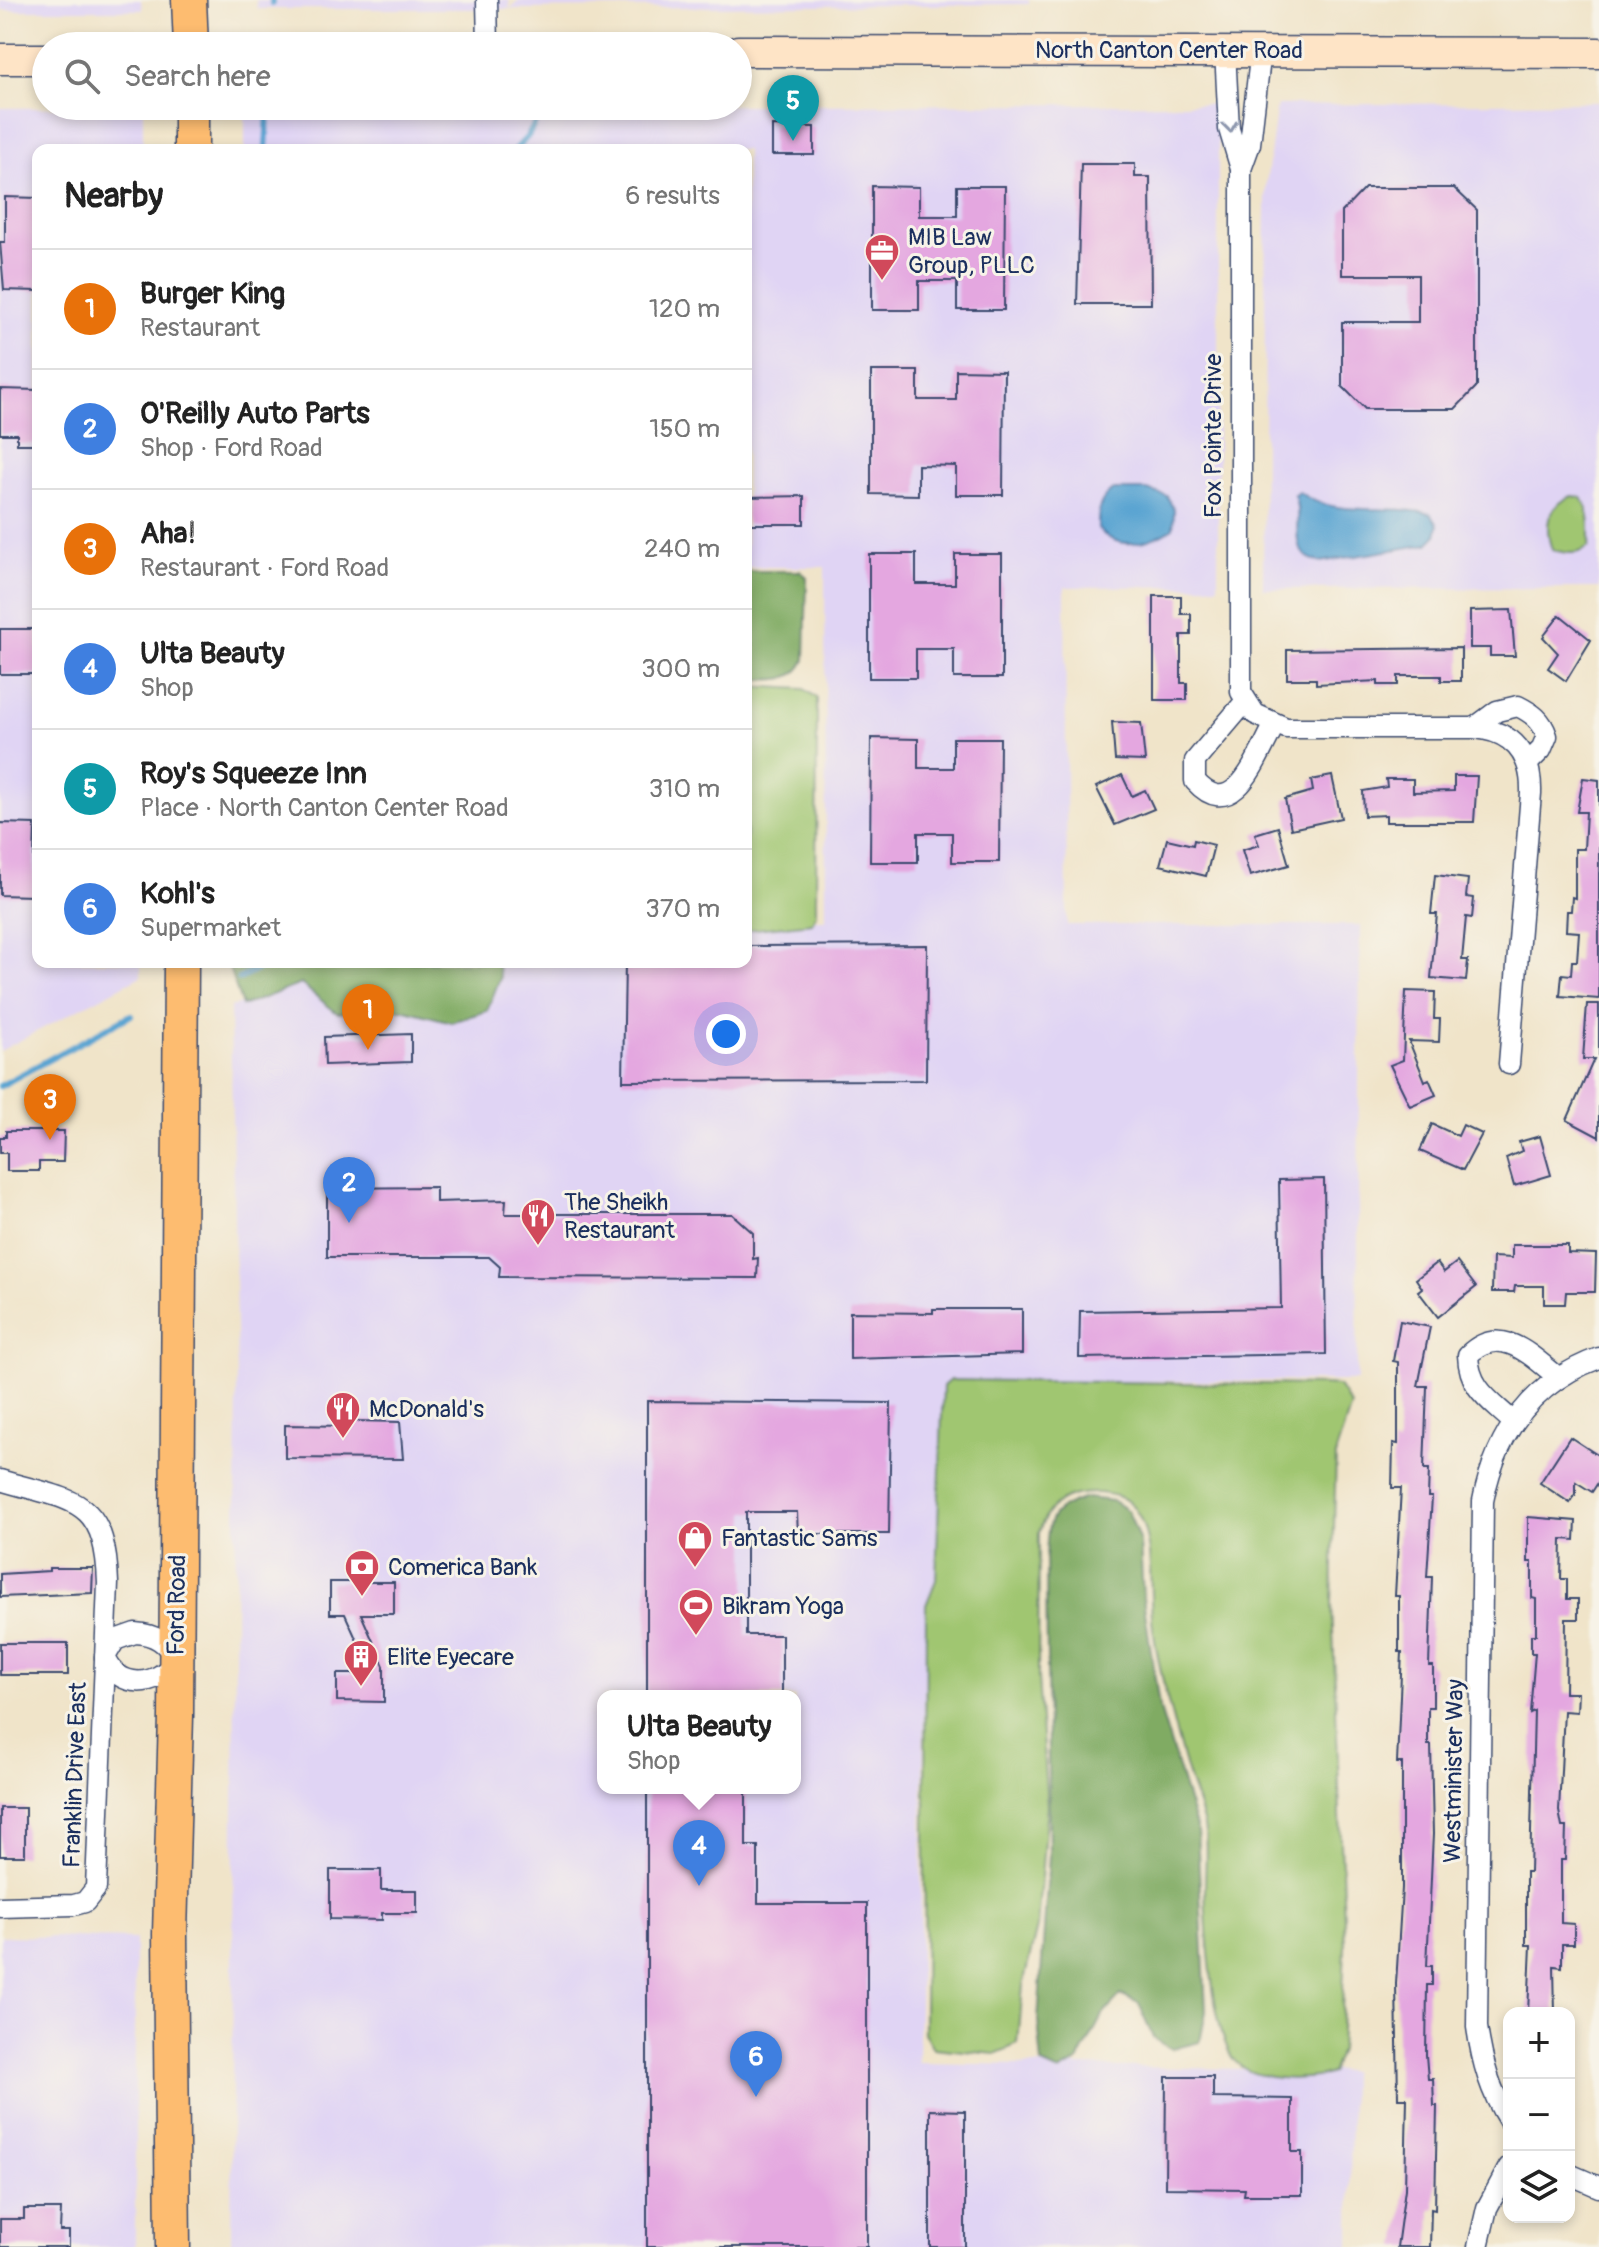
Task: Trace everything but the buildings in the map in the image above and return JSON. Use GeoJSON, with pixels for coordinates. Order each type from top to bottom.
{"type":"FeatureCollection","features":[{"type":"Feature","properties":{"kind":"main road"},"geometry":{"type":"LineString","coordinates":[[189,0],[190,32]]}},
{"type":"Feature","properties":{"kind":"main road","name":"North Canton Center Road"},"geometry":{"type":"LineString","coordinates":[[752,51],[1599,53]]}},
{"type":"Feature","properties":{"kind":"main road"},"geometry":{"type":"LineString","coordinates":[[0,59],[32,59]]}},
{"type":"Feature","properties":{"kind":"main road"},"geometry":{"type":"LineString","coordinates":[[191,120],[191,144]]}},
{"type":"Feature","properties":{"kind":"main road","name":"Ford Road"},"geometry":{"type":"LineString","coordinates":[[173,2247],[170,1934],[176,1660],[181,968]]}},
{"type":"Feature","properties":{"kind":"street"},"geometry":{"type":"LineString","coordinates":[[487,0],[488,32]]}},
{"type":"Feature","properties":{"kind":"street"},"geometry":{"type":"LineString","coordinates":[[1225,50],[1229,129],[1241,169]]}},
{"type":"Feature","properties":{"kind":"street"},"geometry":{"type":"LineString","coordinates":[[1241,169],[1250,144],[1261,50]]}},
{"type":"Feature","properties":{"kind":"street","name":"Fox Pointe Drive"},"geometry":{"type":"LineString","coordinates":[[1241,169],[1238,678],[1245,702]]}},
{"type":"Feature","properties":{"kind":"street"},"geometry":{"type":"LineString","coordinates":[[1274,726],[1237,790],[1221,797],[1207,794],[1195,781],[1195,761],[1245,702],[1255,714],[1274,726],[1474,728],[1498,732],[1520,747],[1529,762],[1531,793],[1509,1064]]}},
{"type":"Feature","properties":{"kind":"street"},"geometry":{"type":"LineString","coordinates":[[1474,728],[1497,711],[1518,706],[1532,713],[1544,725],[1547,736],[1541,750],[1529,762]]}},
{"type":"Feature","properties":{"kind":"street"},"geometry":{"type":"LineString","coordinates":[[1559,1378],[1505,1340],[1492,1339],[1468,1355],[1469,1374],[1477,1388],[1519,1414],[1559,1378],[1599,1358]]}},
{"type":"Feature","properties":{"kind":"street","name":"Westminister Way"},"geometry":{"type":"LineString","coordinates":[[1503,2111],[1491,2090],[1481,2060],[1477,2027],[1483,1501],[1489,1472],[1519,1414]]}},
{"type":"Feature","properties":{"kind":"street"},"geometry":{"type":"LineString","coordinates":[[0,1480],[78,1506],[102,1530],[107,1546],[108,1583],[105,1657],[110,1669],[136,1682],[159,1677],[176,1660],[160,1639],[135,1633],[115,1640],[105,1657]]}},
{"type":"Feature","properties":{"kind":"street","name":"Franklin Drive East"},"geometry":{"type":"LineString","coordinates":[[0,1907],[74,1905],[85,1902],[96,1888],[105,1657]]}},
{"type":"Feature","properties":{"kind":"street"},"geometry":{"type":"LineString","coordinates":[[1575,2177],[1599,2187]]}},
{"type":"Feature","properties":{"kind":"street"},"geometry":{"type":"LineString","coordinates":[[1478,2247],[1487,2208],[1503,2178]]}},
{"type":"Feature","properties":{"kind":"shaded area"},"geometry":{"type":"Polygon","coordinates":[[[0,0],[141,0],[142,10],[0,10],[0,0]]]}},
{"type":"Feature","properties":{"kind":"shaded area"},"geometry":{"type":"Polygon","coordinates":[[[256,0],[509,0],[510,9],[257,9],[256,0]]]}},
{"type":"Feature","properties":{"kind":"shaded area"},"geometry":{"type":"Polygon","coordinates":[[[519,0],[1029,0],[1029,4],[510,9],[519,0]]]}},
{"type":"Feature","properties":{"kind":"shaded area"},"geometry":{"type":"Polygon","coordinates":[[[1599,102],[1599,588],[1263,589],[1266,184],[1277,105],[1599,102]]]}},
{"type":"Feature","properties":{"kind":"shaded area"},"geometry":{"type":"Polygon","coordinates":[[[1218,104],[1218,586],[1065,587],[1067,925],[1360,925],[1357,1381],[951,1381],[944,1574],[926,1605],[918,2063],[1351,2071],[1350,2247],[231,2247],[237,1375],[230,1007],[302,984],[337,1013],[402,1009],[451,1022],[500,978],[498,968],[752,968],[752,920],[826,919],[825,567],[752,567],[752,144],[245,144],[245,120],[752,120],[752,105],[1218,104]]]}},
{"type":"Feature","properties":{"kind":"shaded area"},"geometry":{"type":"Polygon","coordinates":[[[0,108],[32,108],[32,120],[143,120],[143,144],[32,144],[32,968],[141,968],[141,976],[0,1051],[0,108]]]}},
{"type":"Feature","properties":{"kind":"shaded area"},"geometry":{"type":"Polygon","coordinates":[[[0,1936],[135,1939],[135,2247],[0,2247],[0,1936]]]}},
{"type":"Feature","properties":{"kind":"green space"},"geometry":{"type":"Polygon","coordinates":[[[1572,496],[1581,497],[1587,508],[1589,547],[1576,553],[1552,550],[1549,518],[1563,500],[1572,496]]]}},
{"type":"Feature","properties":{"kind":"green space"},"geometry":{"type":"Polygon","coordinates":[[[752,571],[800,571],[807,577],[805,660],[795,674],[772,680],[752,679],[752,571]]]}},
{"type":"Feature","properties":{"kind":"green space"},"geometry":{"type":"Polygon","coordinates":[[[752,686],[804,689],[817,698],[816,914],[812,923],[752,929],[752,686]]]}},
{"type":"Feature","properties":{"kind":"green space"},"geometry":{"type":"Polygon","coordinates":[[[229,968],[498,968],[500,978],[487,1011],[451,1022],[402,1009],[337,1013],[301,984],[242,1006],[229,968]]]}},
{"type":"Feature","properties":{"kind":"green space"},"geometry":{"type":"Polygon","coordinates":[[[950,1380],[1324,1385],[1338,1386],[1351,1406],[1336,1452],[1332,1603],[1345,1948],[1340,2050],[1331,2073],[1295,2079],[1253,2073],[1234,2060],[1226,2046],[1215,2003],[1209,1951],[1204,1825],[1188,1777],[1159,1664],[1146,1536],[1142,1522],[1128,1501],[1103,1493],[1087,1493],[1060,1501],[1048,1514],[1039,1532],[1038,1678],[1047,1805],[1037,1927],[1023,1985],[1018,2044],[995,2054],[933,2048],[924,2033],[926,1605],[936,1580],[943,1386],[950,1380]]]}},
{"type":"Feature","properties":{"kind":"green space"},"geometry":{"type":"Polygon","coordinates":[[[1086,1498],[1113,1501],[1128,1511],[1140,1542],[1143,1598],[1159,1706],[1197,1830],[1206,2011],[1200,2042],[1172,2049],[1153,2038],[1139,2003],[1121,1995],[1102,2016],[1078,2062],[1059,2072],[1042,2064],[1038,2021],[1049,1855],[1047,1535],[1056,1513],[1086,1498]]]}},
{"type":"Feature","properties":{"kind":"water"},"geometry":{"type":"Polygon","coordinates":[[[1113,490],[1147,490],[1167,496],[1174,510],[1173,528],[1135,543],[1116,541],[1107,536],[1098,529],[1099,512],[1104,498],[1113,490]]]}},
{"type":"Feature","properties":{"kind":"water"},"geometry":{"type":"Polygon","coordinates":[[[1299,492],[1313,500],[1345,508],[1431,514],[1438,525],[1436,536],[1428,544],[1320,562],[1309,558],[1298,544],[1294,495],[1299,492]]]}},
{"type":"Feature","properties":{"kind":"waterway"},"geometry":{"type":"LineString","coordinates":[[266,144],[268,120]]}},
{"type":"Feature","properties":{"kind":"waterway"},"geometry":{"type":"LineString","coordinates":[[521,144],[537,120]]}},
{"type":"Feature","properties":{"kind":"waterway"},"geometry":{"type":"LineString","coordinates":[[239,979],[260,968]]}},
{"type":"Feature","properties":{"kind":"waterway"},"geometry":{"type":"LineString","coordinates":[[0,1086],[131,1015]]}},
{"type":"Feature","properties":{"kind":"place","name":"Roy's Squeeze Inn"},"geometry":{"type":"Point","coordinates":[793,141]}},
{"type":"Feature","properties":{"kind":"place","name":"MIB Law Group, PLLC"},"geometry":{"type":"Point","coordinates":[882,282]}},
{"type":"Feature","properties":{"kind":"place","name":"Burger King"},"geometry":{"type":"Point","coordinates":[368,1050]}},
{"type":"Feature","properties":{"kind":"place","name":"Aha!"},"geometry":{"type":"Point","coordinates":[50,1140]}},
{"type":"Feature","properties":{"kind":"place","name":"O'Reilly Auto Parts"},"geometry":{"type":"Point","coordinates":[349,1223]}},
{"type":"Feature","properties":{"kind":"place","name":"The Sheikh Restaurant"},"geometry":{"type":"Point","coordinates":[538,1247]}},
{"type":"Feature","properties":{"kind":"place","name":"McDonald's"},"geometry":{"type":"Point","coordinates":[343,1440]}},
{"type":"Feature","properties":{"kind":"place","name":"Fantastic Sams"},"geometry":{"type":"Point","coordinates":[695,1569]}},
{"type":"Feature","properties":{"kind":"place","name":"Comerica Bank"},"geometry":{"type":"Point","coordinates":[362,1598]}},
{"type":"Feature","properties":{"kind":"place","name":"Bikram Yoga"},"geometry":{"type":"Point","coordinates":[696,1637]}},
{"type":"Feature","properties":{"kind":"place","name":"Elite Eyecare"},"geometry":{"type":"Point","coordinates":[361,1688]}},
{"type":"Feature","properties":{"kind":"place","name":"Ulta Beauty"},"geometry":{"type":"Point","coordinates":[699,1886]}},
{"type":"Feature","properties":{"kind":"place","name":"Kohl's"},"geometry":{"type":"Point","coordinates":[756,2097]}}]}
